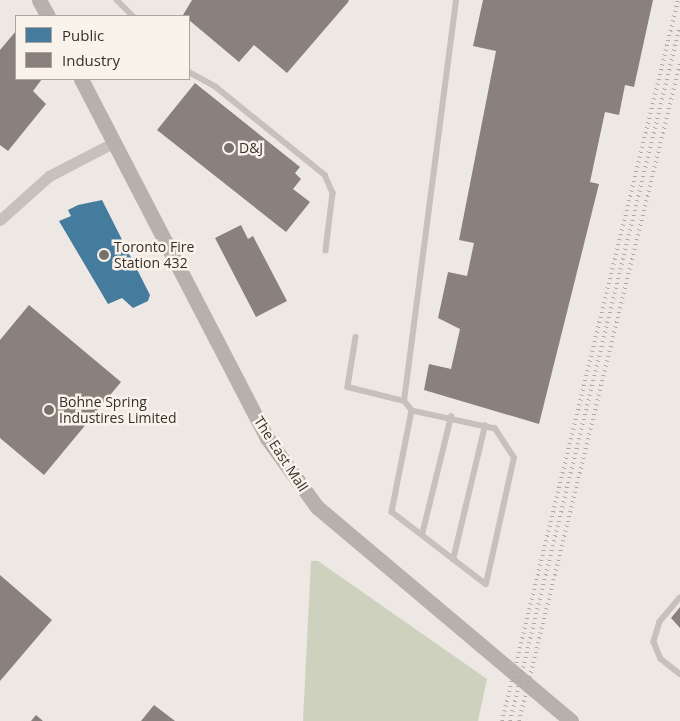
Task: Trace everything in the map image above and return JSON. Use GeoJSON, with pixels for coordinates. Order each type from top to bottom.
{"type":"FeatureCollection","features":[{"type":"Feature","properties":{"kind":"main road"},"geometry":{"type":"LineString","coordinates":[[42,1],[48,15]]}},
{"type":"Feature","properties":{"kind":"main road","name":"The East Mall"},"geometry":{"type":"LineString","coordinates":[[81,80],[267,438],[317,507],[571,721]]}},
{"type":"Feature","properties":{"kind":"street"},"geometry":{"type":"LineString","coordinates":[[0,220],[49,176],[114,143]]}},
{"type":"Feature","properties":{"kind":"lane"},"geometry":{"type":"LineString","coordinates":[[117,0],[132,15]]}},
{"type":"Feature","properties":{"kind":"lane"},"geometry":{"type":"LineString","coordinates":[[404,401],[456,0]]}},
{"type":"Feature","properties":{"kind":"lane"},"geometry":{"type":"LineString","coordinates":[[190,73],[216,87],[325,175],[333,193],[326,251]]}},
{"type":"Feature","properties":{"kind":"lane"},"geometry":{"type":"LineString","coordinates":[[356,337],[348,387],[404,401],[412,411],[451,417],[495,428],[514,458],[486,584],[392,512],[412,411]]}},
{"type":"Feature","properties":{"kind":"lane"},"geometry":{"type":"LineString","coordinates":[[422,535],[451,417]]}},
{"type":"Feature","properties":{"kind":"lane"},"geometry":{"type":"LineString","coordinates":[[453,560],[485,426]]}},
{"type":"Feature","properties":{"kind":"lane"},"geometry":{"type":"LineString","coordinates":[[680,598],[660,622],[654,642],[661,659],[680,674]]}},
{"type":"Feature","properties":{"kind":"green space"},"geometry":{"type":"Polygon","coordinates":[[[311,561],[318,561],[487,679],[478,721],[303,721],[311,561]]]}},
{"type":"Feature","properties":{"kind":"building: Public","name":"Toronto Fire Station 432"},"geometry":{"type":"Polygon","coordinates":[[[102,200],[150,295],[148,301],[133,308],[122,298],[108,304],[59,221],[71,216],[68,210],[78,205],[102,200]]]}},
{"type":"Feature","properties":{"kind":"building: Industry"},"geometry":{"type":"Polygon","coordinates":[[[192,0],[349,1],[287,73],[254,45],[239,62],[190,21],[190,15],[183,15],[192,0]]]}},
{"type":"Feature","properties":{"kind":"building: Industry"},"geometry":{"type":"Polygon","coordinates":[[[483,0],[653,0],[634,87],[625,85],[619,115],[605,112],[590,182],[599,184],[539,424],[424,390],[429,364],[451,369],[460,329],[438,318],[448,272],[467,276],[474,243],[459,240],[496,51],[473,46],[483,0]]]}},
{"type":"Feature","properties":{"kind":"building: Industry"},"geometry":{"type":"Polygon","coordinates":[[[15,32],[15,80],[41,80],[33,91],[46,104],[8,151],[0,145],[0,50],[15,32]]]}},
{"type":"Feature","properties":{"kind":"building: Industry","name":"D&J"},"geometry":{"type":"Polygon","coordinates":[[[195,83],[300,167],[295,173],[301,179],[293,189],[310,202],[286,232],[157,130],[195,83]]]}},
{"type":"Feature","properties":{"kind":"building: Industry"},"geometry":{"type":"Polygon","coordinates":[[[241,225],[248,239],[253,236],[287,301],[256,317],[215,238],[241,225]]]}},
{"type":"Feature","properties":{"kind":"building: Industry","name":"Bohne Spring Industires Limited"},"geometry":{"type":"Polygon","coordinates":[[[29,305],[121,382],[44,475],[0,438],[0,340],[29,305]]]}},
{"type":"Feature","properties":{"kind":"building: Industry"},"geometry":{"type":"Polygon","coordinates":[[[0,575],[52,620],[0,681],[0,575]]]}},
{"type":"Feature","properties":{"kind":"building: Industry"},"geometry":{"type":"Polygon","coordinates":[[[680,607],[680,628],[671,618],[680,607]]]}},
{"type":"Feature","properties":{"kind":"building: Industry"},"geometry":{"type":"Polygon","coordinates":[[[154,705],[175,721],[141,721],[154,705]]]}},
{"type":"Feature","properties":{"kind":"building: Industry"},"geometry":{"type":"Polygon","coordinates":[[[36,715],[43,721],[31,721],[36,715]]]}},
{"type":"Feature","properties":{"kind":"railway"},"geometry":{"type":"LineString","coordinates":[[502,721],[678,0]]}},
{"type":"Feature","properties":{"kind":"railway"},"geometry":{"type":"LineString","coordinates":[[510,721],[680,26]]}},
{"type":"Feature","properties":{"kind":"railway"},"geometry":{"type":"LineString","coordinates":[[519,721],[680,63]]}},
{"type":"Feature","properties":{"kind":"place","name":"D&J"},"geometry":{"type":"Point","coordinates":[229,148]}},
{"type":"Feature","properties":{"kind":"place","name":"Toronto Fire Station 432"},"geometry":{"type":"Point","coordinates":[104,255]}},
{"type":"Feature","properties":{"kind":"place","name":"Bohne Spring Industires Limited"},"geometry":{"type":"Point","coordinates":[49,410]}}]}
